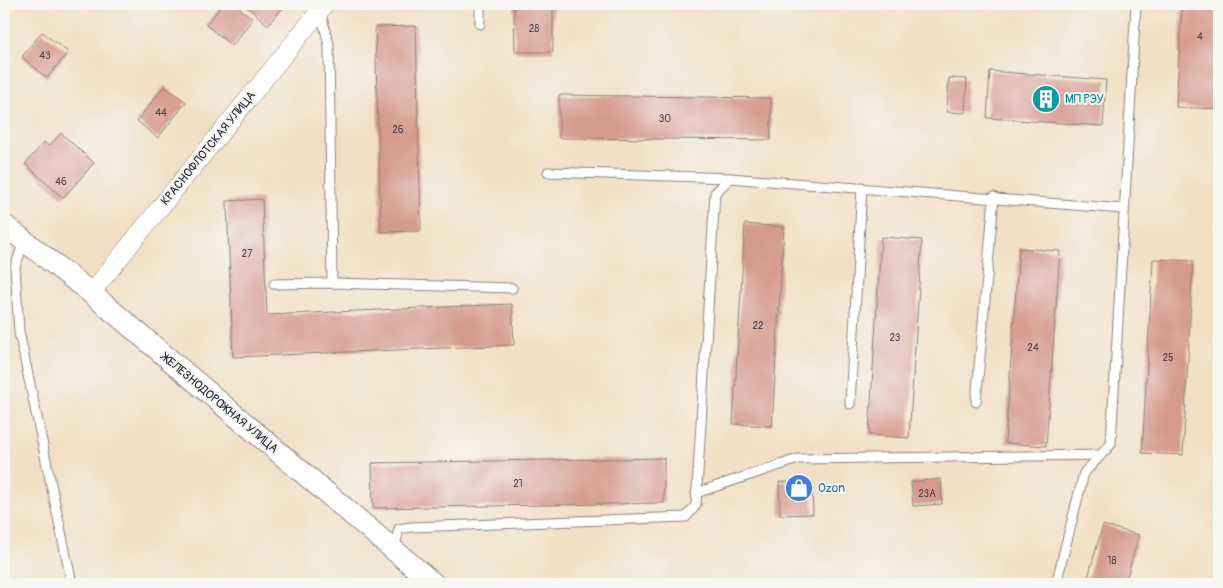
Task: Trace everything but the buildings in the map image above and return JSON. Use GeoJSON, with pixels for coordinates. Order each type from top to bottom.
{"type":"FeatureCollection","features":[{"type":"Feature","properties":{"kind":"street","name":"КРАСНОФЛОТСКАЯ УЛИЦА"},"geometry":{"type":"LineString","coordinates":[[91,293],[322,7]]}},
{"type":"Feature","properties":{"kind":"street","name":"ЖЕЛЕЗНОДОРОЖНАЯ УЛИЦА"},"geometry":{"type":"LineString","coordinates":[[4,225],[91,293],[434,584]]}},
{"type":"Feature","properties":{"kind":"lane"},"geometry":{"type":"LineString","coordinates":[[480,4],[480,24]]}},
{"type":"Feature","properties":{"kind":"lane"},"geometry":{"type":"LineString","coordinates":[[1056,584],[1084,473],[1111,444],[1136,4]]}},
{"type":"Feature","properties":{"kind":"lane"},"geometry":{"type":"LineString","coordinates":[[322,7],[329,45],[332,283]]}},
{"type":"Feature","properties":{"kind":"lane"},"geometry":{"type":"LineString","coordinates":[[548,172],[730,178],[1123,209]]}},
{"type":"Feature","properties":{"kind":"lane"},"geometry":{"type":"LineString","coordinates":[[393,551],[398,529],[411,527],[686,517],[696,504],[715,193],[730,178]]}},
{"type":"Feature","properties":{"kind":"lane"},"geometry":{"type":"LineString","coordinates":[[850,404],[862,187]]}},
{"type":"Feature","properties":{"kind":"lane"},"geometry":{"type":"LineString","coordinates":[[976,402],[994,198]]}},
{"type":"Feature","properties":{"kind":"lane"},"geometry":{"type":"LineString","coordinates":[[24,241],[15,267],[18,332],[72,584]]}},
{"type":"Feature","properties":{"kind":"lane"},"geometry":{"type":"LineString","coordinates":[[274,284],[332,283],[512,288]]}},
{"type":"Feature","properties":{"kind":"lane"},"geometry":{"type":"LineString","coordinates":[[696,493],[798,459],[1101,455]]}},
{"type":"Feature","properties":{"kind":"place","name":"МП РЭУ"},"geometry":{"type":"Point","coordinates":[1046,99]}},
{"type":"Feature","properties":{"kind":"place","name":"Ozon"},"geometry":{"type":"Point","coordinates":[799,488]}}]}
